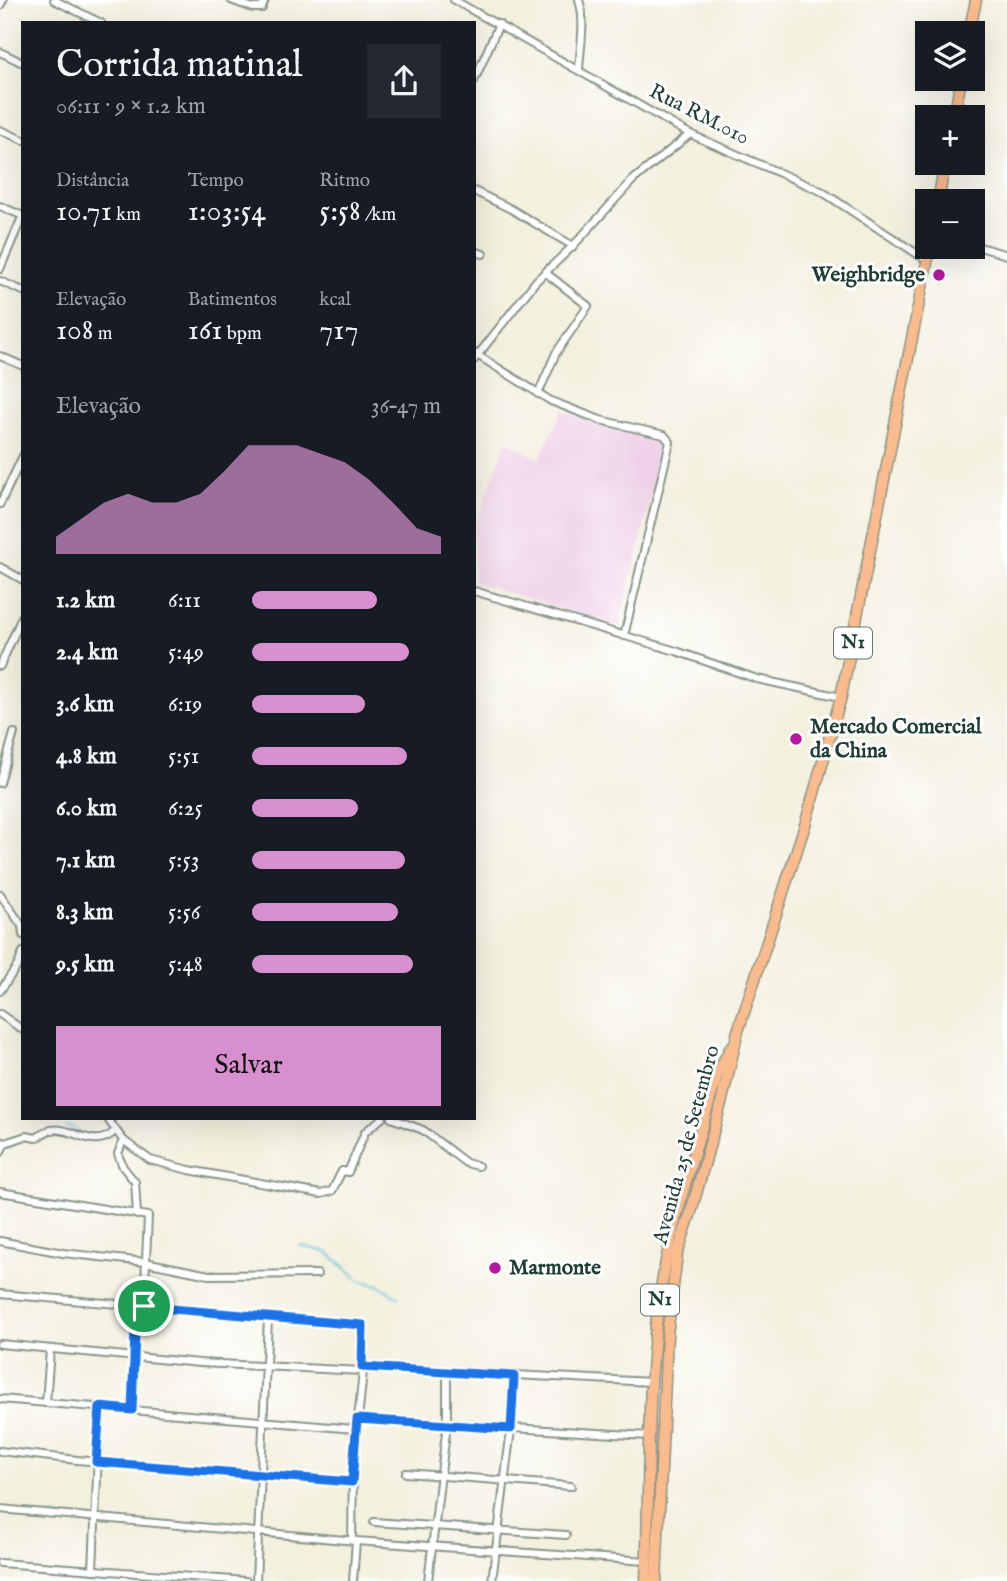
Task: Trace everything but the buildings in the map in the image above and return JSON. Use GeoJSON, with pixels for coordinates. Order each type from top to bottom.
{"type":"FeatureCollection","features":[{"type":"Feature","properties":{"kind":"highway"},"geometry":{"type":"LineString","coordinates":[[972,21],[976,0]]}},
{"type":"Feature","properties":{"kind":"highway","name":"N1"},"geometry":{"type":"LineString","coordinates":[[738,1031],[805,825],[841,697],[928,261]]}},
{"type":"Feature","properties":{"kind":"highway","name":"Avenida 25 de Setembro"},"geometry":{"type":"LineString","coordinates":[[646,1581],[649,1436],[661,1289],[670,1240],[718,1072],[738,1031]]}},
{"type":"Feature","properties":{"kind":"highway","name":"Avenida 25 de Setembro"},"geometry":{"type":"LineString","coordinates":[[656,1581],[665,1371],[677,1254],[722,1100],[738,1031]]}},
{"type":"Feature","properties":{"kind":"street"},"geometry":{"type":"LineString","coordinates":[[0,6],[3,0]]}},
{"type":"Feature","properties":{"kind":"street"},"geometry":{"type":"LineString","coordinates":[[54,0],[97,21]]}},
{"type":"Feature","properties":{"kind":"street"},"geometry":{"type":"LineString","coordinates":[[232,0],[253,8],[262,8],[265,0]]}},
{"type":"Feature","properties":{"kind":"street","name":"Rua RM.010"},"geometry":{"type":"LineString","coordinates":[[454,0],[690,134],[821,191],[928,261]]}},
{"type":"Feature","properties":{"kind":"street"},"geometry":{"type":"LineString","coordinates":[[579,0],[583,13],[579,70]]}},
{"type":"Feature","properties":{"kind":"street"},"geometry":{"type":"LineString","coordinates":[[476,76],[499,24]]}},
{"type":"Feature","properties":{"kind":"street"},"geometry":{"type":"LineString","coordinates":[[0,52],[21,62]]}},
{"type":"Feature","properties":{"kind":"street"},"geometry":{"type":"LineString","coordinates":[[0,130],[21,139]]}},
{"type":"Feature","properties":{"kind":"street"},"geometry":{"type":"LineString","coordinates":[[476,355],[536,281],[573,246],[633,180],[690,134]]}},
{"type":"Feature","properties":{"kind":"street"},"geometry":{"type":"LineString","coordinates":[[476,192],[511,209],[573,246]]}},
{"type":"Feature","properties":{"kind":"street"},"geometry":{"type":"LineString","coordinates":[[0,206],[21,214]]}},
{"type":"Feature","properties":{"kind":"street"},"geometry":{"type":"LineString","coordinates":[[0,269],[21,220]]}},
{"type":"Feature","properties":{"kind":"street"},"geometry":{"type":"LineString","coordinates":[[985,249],[1007,255]]}},
{"type":"Feature","properties":{"kind":"street"},"geometry":{"type":"LineString","coordinates":[[476,252],[484,254]]}},
{"type":"Feature","properties":{"kind":"street"},"geometry":{"type":"LineString","coordinates":[[538,394],[556,353],[589,306],[546,273]]}},
{"type":"Feature","properties":{"kind":"street"},"geometry":{"type":"LineString","coordinates":[[0,281],[21,290]]}},
{"type":"Feature","properties":{"kind":"street"},"geometry":{"type":"LineString","coordinates":[[0,356],[21,365]]}},
{"type":"Feature","properties":{"kind":"street"},"geometry":{"type":"LineString","coordinates":[[476,357],[538,394],[600,420],[664,435],[670,442],[624,636]]}},
{"type":"Feature","properties":{"kind":"street"},"geometry":{"type":"LineString","coordinates":[[0,504],[21,460]]}},
{"type":"Feature","properties":{"kind":"street"},"geometry":{"type":"LineString","coordinates":[[0,567],[21,579]]}},
{"type":"Feature","properties":{"kind":"street"},"geometry":{"type":"LineString","coordinates":[[476,592],[676,651],[757,679],[841,697]]}},
{"type":"Feature","properties":{"kind":"street"},"geometry":{"type":"LineString","coordinates":[[0,666],[21,619]]}},
{"type":"Feature","properties":{"kind":"street"},"geometry":{"type":"LineString","coordinates":[[0,783],[14,733]]}},
{"type":"Feature","properties":{"kind":"street"},"geometry":{"type":"LineString","coordinates":[[0,894],[21,925]]}},
{"type":"Feature","properties":{"kind":"street"},"geometry":{"type":"LineString","coordinates":[[0,991],[21,957]]}},
{"type":"Feature","properties":{"kind":"street"},"geometry":{"type":"LineString","coordinates":[[0,1014],[21,1029]]}},
{"type":"Feature","properties":{"kind":"street"},"geometry":{"type":"LineString","coordinates":[[108,1120],[115,1131],[142,1156],[161,1164],[325,1194],[335,1186],[342,1171],[348,1172],[365,1132],[380,1120]]}},
{"type":"Feature","properties":{"kind":"street"},"geometry":{"type":"LineString","coordinates":[[396,1120],[423,1130],[466,1163],[478,1166]]}},
{"type":"Feature","properties":{"kind":"street"},"geometry":{"type":"LineString","coordinates":[[0,1153],[3,1142],[26,1136],[36,1138],[48,1130],[65,1130],[92,1140],[104,1139],[115,1131]]}},
{"type":"Feature","properties":{"kind":"street"},"geometry":{"type":"LineString","coordinates":[[124,1140],[118,1154],[135,1182],[137,1214]]}},
{"type":"Feature","properties":{"kind":"street"},"geometry":{"type":"LineString","coordinates":[[0,1192],[148,1216],[145,1262],[132,1358],[132,1410]]}},
{"type":"Feature","properties":{"kind":"street"},"geometry":{"type":"LineString","coordinates":[[0,1241],[63,1253],[145,1262],[209,1275],[317,1274]]}},
{"type":"Feature","properties":{"kind":"street"},"geometry":{"type":"LineString","coordinates":[[0,1294],[268,1319],[363,1325],[352,1482],[353,1581]]}},
{"type":"Feature","properties":{"kind":"street"},"geometry":{"type":"LineString","coordinates":[[256,1581],[268,1319]]}},
{"type":"Feature","properties":{"kind":"street"},"geometry":{"type":"LineString","coordinates":[[0,1345],[265,1367],[652,1382]]}},
{"type":"Feature","properties":{"kind":"street"},"geometry":{"type":"LineString","coordinates":[[46,1403],[50,1350]]}},
{"type":"Feature","properties":{"kind":"street"},"geometry":{"type":"LineString","coordinates":[[428,1581],[447,1424],[447,1373]]}},
{"type":"Feature","properties":{"kind":"street"},"geometry":{"type":"LineString","coordinates":[[492,1581],[511,1429],[514,1376]]}},
{"type":"Feature","properties":{"kind":"street"},"geometry":{"type":"LineString","coordinates":[[0,1399],[355,1429]]}},
{"type":"Feature","properties":{"kind":"street"},"geometry":{"type":"LineString","coordinates":[[93,1570],[93,1518],[100,1407]]}},
{"type":"Feature","properties":{"kind":"street"},"geometry":{"type":"LineString","coordinates":[[357,1419],[649,1436]]}},
{"type":"Feature","properties":{"kind":"street"},"geometry":{"type":"LineString","coordinates":[[0,1451],[96,1462],[352,1482]]}},
{"type":"Feature","properties":{"kind":"street"},"geometry":{"type":"LineString","coordinates":[[406,1473],[571,1486]]}},
{"type":"Feature","properties":{"kind":"street"},"geometry":{"type":"LineString","coordinates":[[0,1509],[354,1540],[647,1561]]}},
{"type":"Feature","properties":{"kind":"street"},"geometry":{"type":"LineString","coordinates":[[374,1522],[566,1535]]}},
{"type":"Feature","properties":{"kind":"street"},"geometry":{"type":"LineString","coordinates":[[0,1563],[246,1581]]}},
{"type":"Feature","properties":{"kind":"shaded area"},"geometry":{"type":"Polygon","coordinates":[[[563,410],[600,424],[661,439],[665,445],[619,627],[476,583],[476,524],[507,441],[539,459],[563,410]]]}},
{"type":"Feature","properties":{"kind":"waterway"},"geometry":{"type":"LineString","coordinates":[[66,1128],[73,1128],[83,1135]]}},
{"type":"Feature","properties":{"kind":"waterway"},"geometry":{"type":"LineString","coordinates":[[8,1149],[14,1143]]}},
{"type":"Feature","properties":{"kind":"waterway"},"geometry":{"type":"LineString","coordinates":[[301,1246],[327,1252],[361,1281],[378,1285],[398,1297]]}},
{"type":"Feature","properties":{"kind":"waterway"},"geometry":{"type":"LineString","coordinates":[[3,1512],[25,1514]]}},
{"type":"Feature","properties":{"kind":"waterway"},"geometry":{"type":"LineString","coordinates":[[30,1515],[38,1520],[54,1516],[67,1521],[75,1519]]}},
{"type":"Feature","properties":{"kind":"place","name":"Weighbridge"},"geometry":{"type":"Point","coordinates":[939,275]}},
{"type":"Feature","properties":{"kind":"place","name":"Mercado Comercial da China"},"geometry":{"type":"Point","coordinates":[796,739]}},
{"type":"Feature","properties":{"kind":"place","name":"Marmonte"},"geometry":{"type":"Point","coordinates":[495,1268]}},
{"type":"Feature","properties":{"kind":"route"},"geometry":{"type":"LineString","coordinates":[[136,1306],[144,1306],[268,1319],[363,1325],[362,1367],[514,1376],[511,1429],[357,1419],[352,1482],[96,1462],[100,1407],[132,1410],[136,1306]]}}]}
